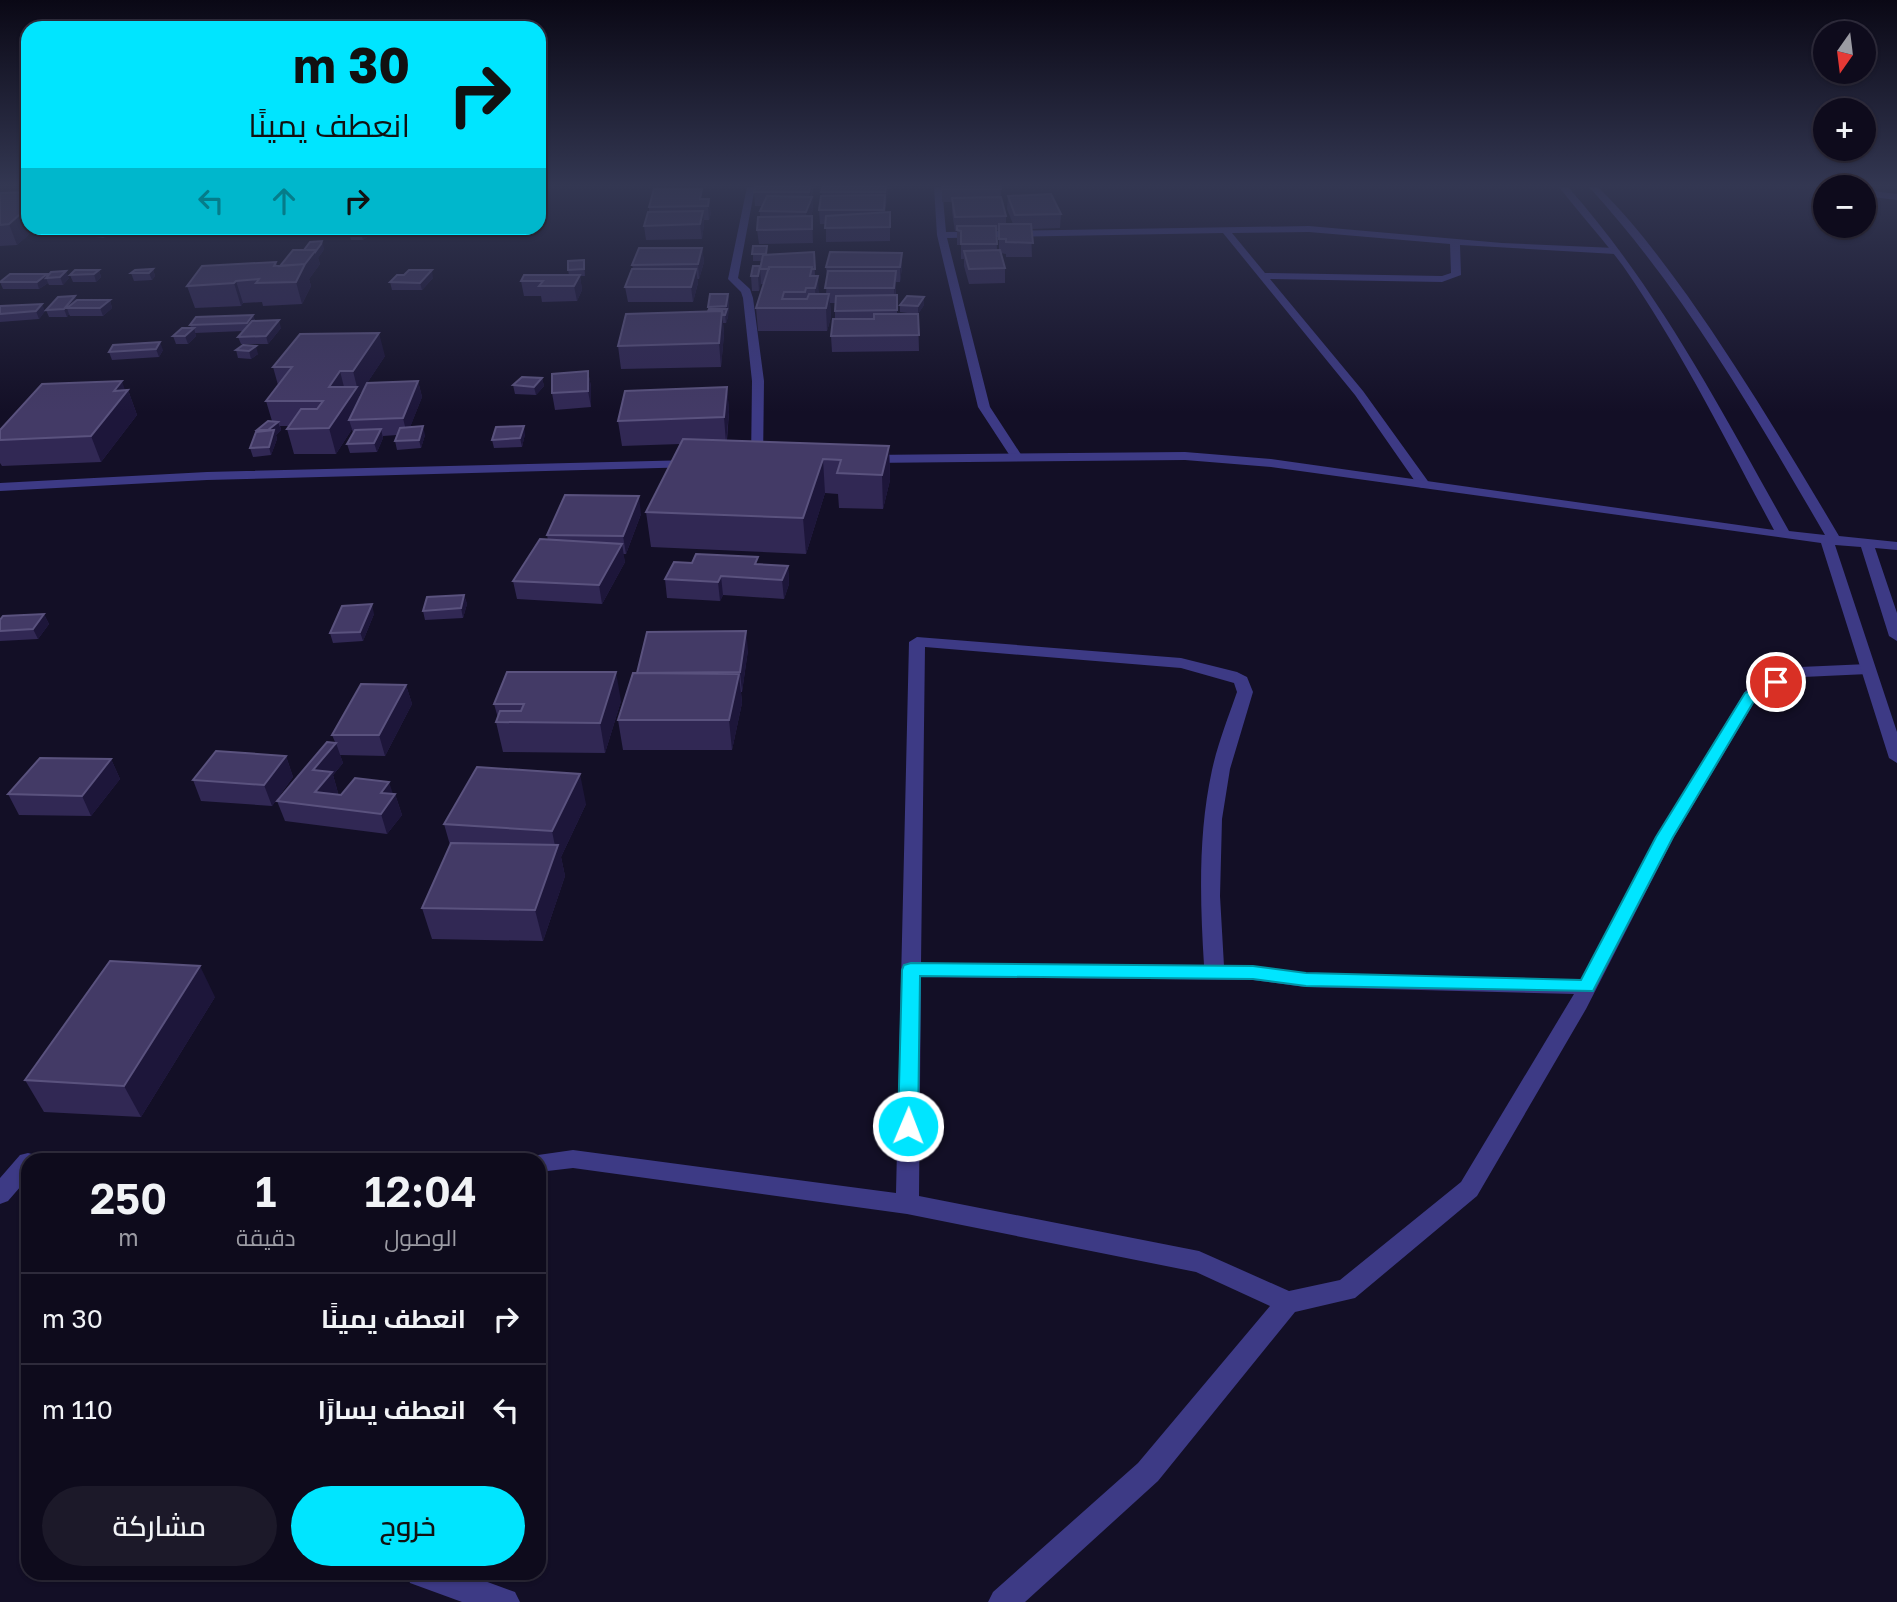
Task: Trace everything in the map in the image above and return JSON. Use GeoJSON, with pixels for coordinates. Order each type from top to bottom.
{"type":"FeatureCollection","features":[{"type":"Feature","properties":{"kind":"street"},"geometry":{"type":"LineString","coordinates":[[736,262],[733,279],[746,291],[748,298],[758,381],[756,462]]}},
{"type":"Feature","properties":{"kind":"street"},"geometry":{"type":"LineString","coordinates":[[949,262],[984,407],[1016,456]]}},
{"type":"Feature","properties":{"kind":"street"},"geometry":{"type":"LineString","coordinates":[[1250,262],[1359,393],[1424,484]]}},
{"type":"Feature","properties":{"kind":"street"},"geometry":{"type":"LineString","coordinates":[[1262,276],[1442,279],[1456,275],[1456,262]]}},
{"type":"Feature","properties":{"kind":"street"},"geometry":{"type":"LineString","coordinates":[[1622,262],[1675,340],[1784,535]]}},
{"type":"Feature","properties":{"kind":"street"},"geometry":{"type":"LineString","coordinates":[[1657,262],[1715,341],[1831,540],[1897,758]]}},
{"type":"Feature","properties":{"kind":"street"},"geometry":{"type":"LineString","coordinates":[[855,460],[1185,456],[1271,463],[1784,535],[1897,546]]}},
{"type":"Feature","properties":{"kind":"street"},"geometry":{"type":"LineString","coordinates":[[0,487],[207,476],[702,463]]}},
{"type":"Feature","properties":{"kind":"street"},"geometry":{"type":"LineString","coordinates":[[1867,544],[1897,636]]}},
{"type":"Feature","properties":{"kind":"street"},"geometry":{"type":"LineString","coordinates":[[907,1204],[916,642],[1181,663],[1241,680],[1245,692],[1222,768],[1214,817],[1210,905],[1214,973]]}},
{"type":"Feature","properties":{"kind":"street"},"geometry":{"type":"LineString","coordinates":[[546,1162],[573,1160],[907,1204],[1199,1262],[1288,1302],[1346,1290],[1469,1189],[1587,987],[1665,837],[1752,693],[1800,672],[1868,669]]}},
{"type":"Feature","properties":{"kind":"street"},"geometry":{"type":"LineString","coordinates":[[911,970],[1253,973],[1306,979],[1587,987]]}},
{"type":"Feature","properties":{"kind":"street"},"geometry":{"type":"LineString","coordinates":[[0,1194],[21,1170]]}},
{"type":"Feature","properties":{"kind":"street"},"geometry":{"type":"LineString","coordinates":[[1003,1602],[1148,1472],[1288,1302]]}},
{"type":"Feature","properties":{"kind":"street"},"geometry":{"type":"LineString","coordinates":[[441,1580],[505,1602]]}},
{"type":"Feature","properties":{"kind":"building"},"geometry":{"type":"Polygon","coordinates":[[[276,262],[274,266],[305,264],[296,282],[256,283],[259,279],[187,286],[202,266],[276,262]]]}},
{"type":"Feature","properties":{"kind":"building"},"geometry":{"type":"Polygon","coordinates":[[[283,262],[307,262],[305,264],[280,266],[283,262]]]}},
{"type":"Feature","properties":{"kind":"building"},"geometry":{"type":"Polygon","coordinates":[[[568,262],[584,262],[584,269],[568,270],[568,262]]]}},
{"type":"Feature","properties":{"kind":"building"},"geometry":{"type":"Polygon","coordinates":[[[633,262],[699,262],[698,264],[632,265],[633,262]]]}},
{"type":"Feature","properties":{"kind":"building"},"geometry":{"type":"Polygon","coordinates":[[[762,262],[815,262],[815,269],[760,269],[762,262]]]}},
{"type":"Feature","properties":{"kind":"building"},"geometry":{"type":"Polygon","coordinates":[[[827,262],[901,262],[900,267],[826,267],[827,262]]]}},
{"type":"Feature","properties":{"kind":"building"},"geometry":{"type":"Polygon","coordinates":[[[967,262],[1003,262],[1005,268],[969,269],[967,262]]]}},
{"type":"Feature","properties":{"kind":"building"},"geometry":{"type":"Polygon","coordinates":[[[753,266],[760,266],[758,276],[751,276],[753,266]]]}},
{"type":"Feature","properties":{"kind":"building"},"geometry":{"type":"Polygon","coordinates":[[[769,267],[812,267],[810,276],[818,276],[815,288],[806,288],[805,292],[784,292],[782,299],[807,299],[809,294],[829,294],[826,308],[756,308],[769,267]]]}},
{"type":"Feature","properties":{"kind":"building"},"geometry":{"type":"Polygon","coordinates":[[[153,269],[149,273],[131,273],[135,270],[153,269]]]}},
{"type":"Feature","properties":{"kind":"building"},"geometry":{"type":"Polygon","coordinates":[[[632,269],[696,269],[691,287],[625,287],[632,269]]]}},
{"type":"Feature","properties":{"kind":"building"},"geometry":{"type":"Polygon","coordinates":[[[75,270],[99,270],[94,274],[70,275],[75,270]]]}},
{"type":"Feature","properties":{"kind":"building"},"geometry":{"type":"Polygon","coordinates":[[[409,270],[432,270],[420,283],[390,282],[397,275],[404,275],[409,270]]]}},
{"type":"Feature","properties":{"kind":"building"},"geometry":{"type":"Polygon","coordinates":[[[66,271],[60,277],[46,278],[51,272],[66,271]]]}},
{"type":"Feature","properties":{"kind":"building"},"geometry":{"type":"Polygon","coordinates":[[[828,271],[896,271],[894,288],[825,288],[828,271]]]}},
{"type":"Feature","properties":{"kind":"building"},"geometry":{"type":"Polygon","coordinates":[[[10,274],[47,274],[37,282],[0,282],[10,274]]]}},
{"type":"Feature","properties":{"kind":"building"},"geometry":{"type":"Polygon","coordinates":[[[524,275],[580,275],[574,286],[539,286],[543,281],[521,281],[524,275]]]}},
{"type":"Feature","properties":{"kind":"building"},"geometry":{"type":"Polygon","coordinates":[[[710,294],[728,294],[726,306],[708,307],[710,294]]]}},
{"type":"Feature","properties":{"kind":"building"},"geometry":{"type":"Polygon","coordinates":[[[897,295],[897,310],[835,311],[836,296],[897,295]]]}},
{"type":"Feature","properties":{"kind":"building"},"geometry":{"type":"Polygon","coordinates":[[[75,296],[64,309],[46,310],[58,297],[75,296]]]}},
{"type":"Feature","properties":{"kind":"building"},"geometry":{"type":"Polygon","coordinates":[[[907,296],[924,297],[918,306],[900,305],[907,296]]]}},
{"type":"Feature","properties":{"kind":"building"},"geometry":{"type":"Polygon","coordinates":[[[77,300],[110,300],[100,308],[67,308],[77,300]]]}},
{"type":"Feature","properties":{"kind":"building"},"geometry":{"type":"Polygon","coordinates":[[[42,304],[36,311],[0,314],[0,306],[42,304]]]}},
{"type":"Feature","properties":{"kind":"building"},"geometry":{"type":"Polygon","coordinates":[[[727,309],[723,315],[722,311],[708,311],[727,309]]]}},
{"type":"Feature","properties":{"kind":"building"},"geometry":{"type":"Polygon","coordinates":[[[722,311],[719,343],[618,346],[626,314],[722,311]]]}},
{"type":"Feature","properties":{"kind":"building"},"geometry":{"type":"Polygon","coordinates":[[[874,314],[918,314],[919,335],[831,336],[833,319],[874,319],[874,314]]]}},
{"type":"Feature","properties":{"kind":"building"},"geometry":{"type":"Polygon","coordinates":[[[253,315],[247,323],[190,325],[196,317],[253,315]]]}},
{"type":"Feature","properties":{"kind":"building"},"geometry":{"type":"Polygon","coordinates":[[[279,320],[266,336],[238,337],[252,321],[279,320]]]}},
{"type":"Feature","properties":{"kind":"building"},"geometry":{"type":"Polygon","coordinates":[[[182,328],[194,328],[185,336],[173,336],[182,328]]]}},
{"type":"Feature","properties":{"kind":"building"},"geometry":{"type":"Polygon","coordinates":[[[379,333],[353,371],[340,371],[329,387],[357,387],[329,428],[287,429],[301,409],[317,409],[323,401],[266,401],[292,367],[273,367],[300,334],[379,333]]]}},
{"type":"Feature","properties":{"kind":"building"},"geometry":{"type":"Polygon","coordinates":[[[160,342],[156,349],[109,352],[113,345],[160,342]]]}},
{"type":"Feature","properties":{"kind":"building"},"geometry":{"type":"Polygon","coordinates":[[[243,345],[256,346],[249,351],[236,350],[243,345]]]}},
{"type":"Feature","properties":{"kind":"building"},"geometry":{"type":"Polygon","coordinates":[[[588,371],[588,391],[552,393],[552,374],[588,371]]]}},
{"type":"Feature","properties":{"kind":"building"},"geometry":{"type":"Polygon","coordinates":[[[522,377],[542,378],[534,387],[513,385],[522,377]]]}},
{"type":"Feature","properties":{"kind":"building"},"geometry":{"type":"Polygon","coordinates":[[[122,381],[114,391],[128,390],[91,436],[0,440],[0,430],[42,384],[122,381]]]}},
{"type":"Feature","properties":{"kind":"building"},"geometry":{"type":"Polygon","coordinates":[[[418,381],[403,418],[349,420],[367,383],[418,381]]]}},
{"type":"Feature","properties":{"kind":"building"},"geometry":{"type":"Polygon","coordinates":[[[727,387],[724,417],[618,421],[625,391],[727,387]]]}},
{"type":"Feature","properties":{"kind":"building"},"geometry":{"type":"Polygon","coordinates":[[[268,421],[278,422],[268,430],[257,430],[268,421]]]}},
{"type":"Feature","properties":{"kind":"building"},"geometry":{"type":"Polygon","coordinates":[[[423,426],[419,440],[395,441],[400,428],[423,426]]]}},
{"type":"Feature","properties":{"kind":"building"},"geometry":{"type":"Polygon","coordinates":[[[524,426],[520,438],[492,440],[496,427],[524,426]]]}},
{"type":"Feature","properties":{"kind":"building"},"geometry":{"type":"Polygon","coordinates":[[[381,429],[374,443],[347,444],[355,430],[381,429]]]}},
{"type":"Feature","properties":{"kind":"building"},"geometry":{"type":"Polygon","coordinates":[[[274,430],[269,447],[250,448],[256,432],[274,430]]]}},
{"type":"Feature","properties":{"kind":"building"},"geometry":{"type":"Polygon","coordinates":[[[683,439],[889,446],[882,475],[837,473],[841,460],[823,459],[803,518],[646,512],[683,439]]]}},
{"type":"Feature","properties":{"kind":"building"},"geometry":{"type":"Polygon","coordinates":[[[565,495],[639,496],[623,536],[547,535],[565,495]]]}},
{"type":"Feature","properties":{"kind":"building"},"geometry":{"type":"Polygon","coordinates":[[[540,539],[622,544],[599,585],[513,581],[540,539]]]}},
{"type":"Feature","properties":{"kind":"building"},"geometry":{"type":"Polygon","coordinates":[[[696,554],[758,557],[755,564],[788,566],[782,580],[721,576],[718,582],[665,579],[674,562],[692,563],[696,554]]]}},
{"type":"Feature","properties":{"kind":"building"},"geometry":{"type":"Polygon","coordinates":[[[464,595],[461,608],[423,611],[427,597],[464,595]]]}},
{"type":"Feature","properties":{"kind":"building"},"geometry":{"type":"Polygon","coordinates":[[[372,604],[360,632],[330,633],[342,606],[372,604]]]}},
{"type":"Feature","properties":{"kind":"building"},"geometry":{"type":"Polygon","coordinates":[[[44,614],[33,629],[0,631],[0,620],[3,616],[44,614]]]}},
{"type":"Feature","properties":{"kind":"building"},"geometry":{"type":"Polygon","coordinates":[[[746,631],[740,672],[637,673],[647,632],[746,631]]]}},
{"type":"Feature","properties":{"kind":"building"},"geometry":{"type":"Polygon","coordinates":[[[507,672],[616,672],[600,723],[496,722],[500,711],[521,711],[524,704],[494,704],[507,672]]]}},
{"type":"Feature","properties":{"kind":"building"},"geometry":{"type":"Polygon","coordinates":[[[633,673],[739,674],[729,720],[618,720],[633,673]]]}},
{"type":"Feature","properties":{"kind":"building"},"geometry":{"type":"Polygon","coordinates":[[[361,684],[406,685],[379,735],[332,735],[361,684]]]}},
{"type":"Feature","properties":{"kind":"building"},"geometry":{"type":"Polygon","coordinates":[[[327,742],[336,743],[313,770],[332,772],[315,792],[341,795],[355,778],[389,782],[381,793],[395,794],[381,814],[277,801],[327,742]]]}},
{"type":"Feature","properties":{"kind":"building"},"geometry":{"type":"Polygon","coordinates":[[[216,751],[286,756],[264,785],[193,780],[216,751]]]}},
{"type":"Feature","properties":{"kind":"building"},"geometry":{"type":"Polygon","coordinates":[[[40,758],[111,759],[82,796],[8,794],[40,758]]]}},
{"type":"Feature","properties":{"kind":"building"},"geometry":{"type":"Polygon","coordinates":[[[477,767],[580,774],[552,831],[444,824],[477,767]]]}},
{"type":"Feature","properties":{"kind":"building"},"geometry":{"type":"Polygon","coordinates":[[[451,843],[558,845],[535,910],[422,908],[451,843]]]}},
{"type":"Feature","properties":{"kind":"building"},"geometry":{"type":"Polygon","coordinates":[[[110,961],[200,966],[124,1086],[25,1080],[110,961]]]}},
{"type":"Feature","properties":{"kind":"route"},"geometry":{"type":"LineString","coordinates":[[908,1126],[911,970],[1253,973],[1306,979],[1587,987],[1665,837],[1752,693],[1776,682]]}}]}
